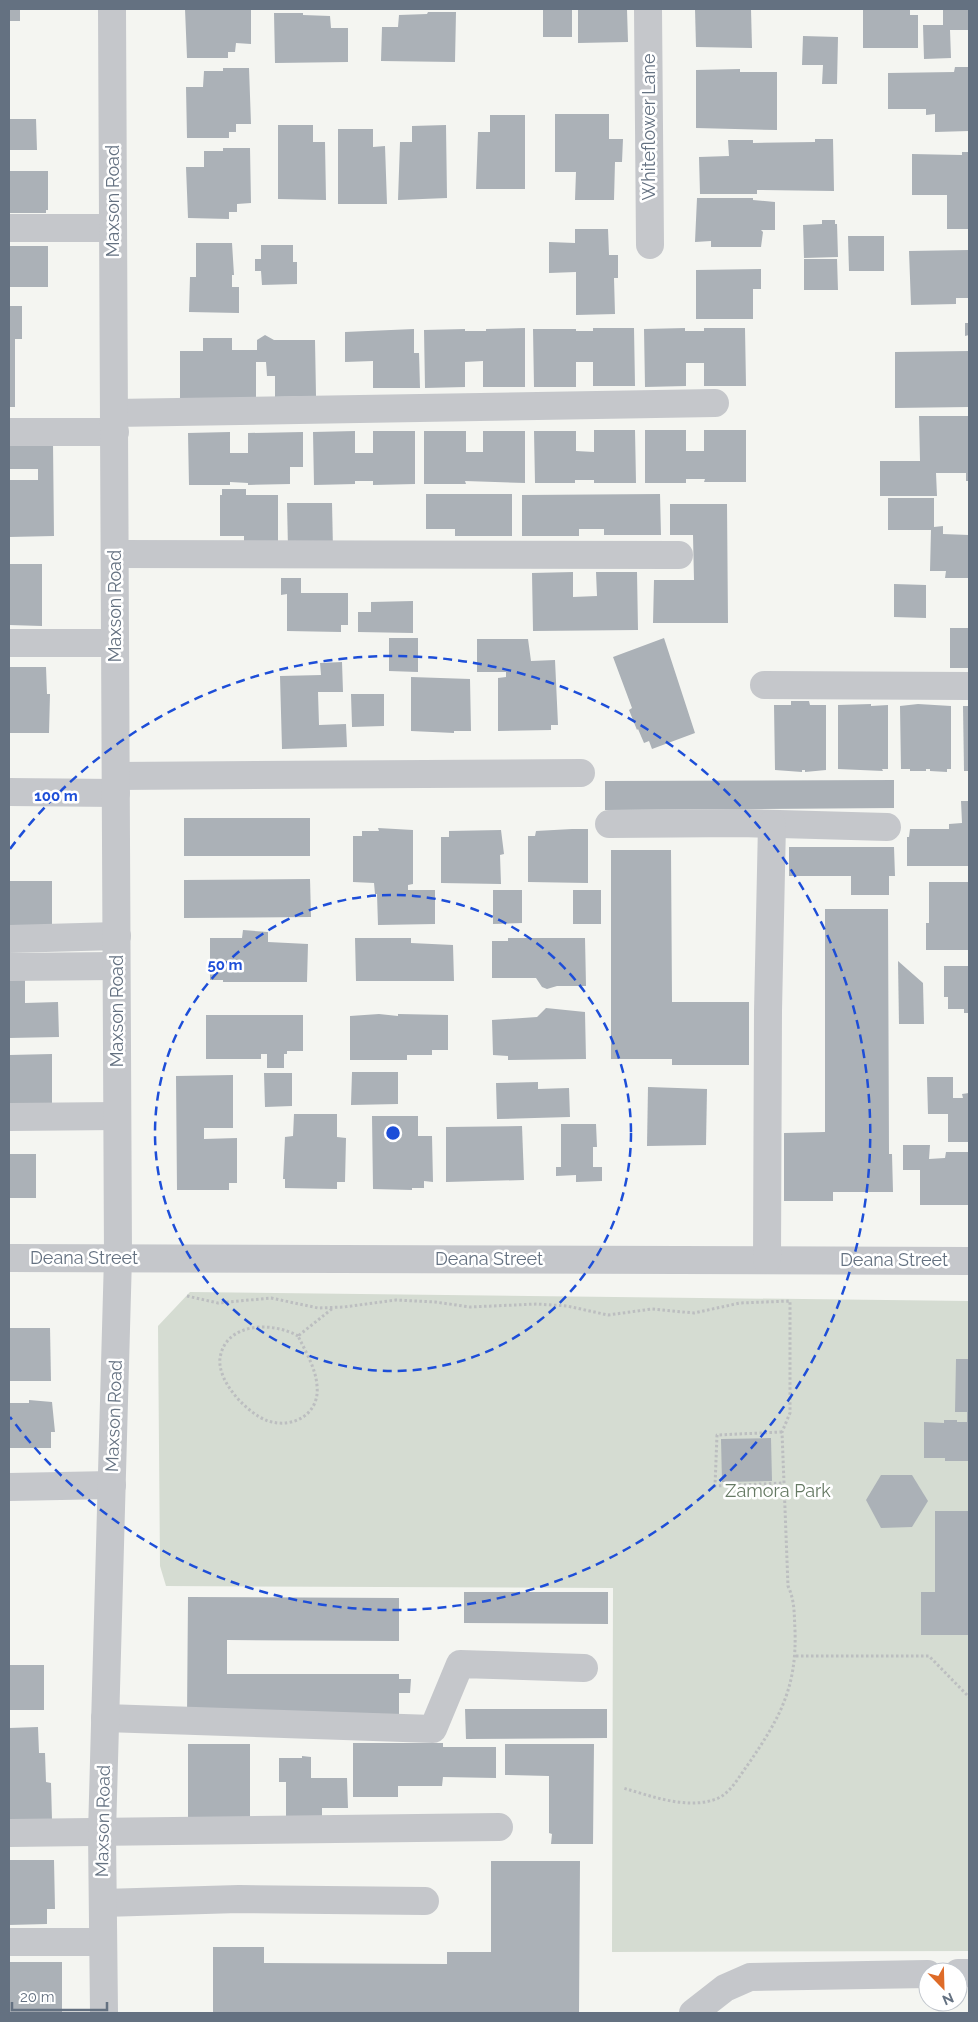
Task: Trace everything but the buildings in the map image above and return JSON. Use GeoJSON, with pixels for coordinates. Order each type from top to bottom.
{"type":"FeatureCollection","features":[{"type":"Feature","properties":{"kind":"street","name":"Maxson Road"},"geometry":{"type":"LineString","coordinates":[[104,2013],[102,1833],[118,1258],[112,9]]}},
{"type":"Feature","properties":{"kind":"street","name":"Whiteflower Lane"},"geometry":{"type":"LineString","coordinates":[[648,9],[650,245]]}},
{"type":"Feature","properties":{"kind":"street"},"geometry":{"type":"LineString","coordinates":[[9,228],[113,228]]}},
{"type":"Feature","properties":{"kind":"street"},"geometry":{"type":"LineString","coordinates":[[9,432],[114,423],[715,403]]}},
{"type":"Feature","properties":{"kind":"street"},"geometry":{"type":"LineString","coordinates":[[115,554],[678,555]]}},
{"type":"Feature","properties":{"kind":"street"},"geometry":{"type":"LineString","coordinates":[[9,643],[115,644]]}},
{"type":"Feature","properties":{"kind":"street"},"geometry":{"type":"LineString","coordinates":[[764,685],[969,686]]}},
{"type":"Feature","properties":{"kind":"street"},"geometry":{"type":"LineString","coordinates":[[9,792],[116,784],[581,772]]}},
{"type":"Feature","properties":{"kind":"street"},"geometry":{"type":"LineString","coordinates":[[609,824],[772,824],[887,827]]}},
{"type":"Feature","properties":{"kind":"street"},"geometry":{"type":"LineString","coordinates":[[767,1260],[767,1041],[772,824]]}},
{"type":"Feature","properties":{"kind":"street"},"geometry":{"type":"LineString","coordinates":[[9,939],[117,936]]}},
{"type":"Feature","properties":{"kind":"street"},"geometry":{"type":"LineString","coordinates":[[9,967],[116,966]]}},
{"type":"Feature","properties":{"kind":"street"},"geometry":{"type":"LineString","coordinates":[[9,1117],[117,1116]]}},
{"type":"Feature","properties":{"kind":"street","name":"Deana Street"},"geometry":{"type":"LineString","coordinates":[[9,1258],[969,1261]]}},
{"type":"Feature","properties":{"kind":"street"},"geometry":{"type":"LineString","coordinates":[[9,1487],[112,1485]]}},
{"type":"Feature","properties":{"kind":"street"},"geometry":{"type":"LineString","coordinates":[[105,1718],[433,1729],[460,1664],[584,1668]]}},
{"type":"Feature","properties":{"kind":"street"},"geometry":{"type":"LineString","coordinates":[[9,1833],[498,1827]]}},
{"type":"Feature","properties":{"kind":"street"},"geometry":{"type":"LineString","coordinates":[[103,1903],[239,1899],[425,1900]]}},
{"type":"Feature","properties":{"kind":"street"},"geometry":{"type":"LineString","coordinates":[[9,1942],[103,1942]]}},
{"type":"Feature","properties":{"kind":"street"},"geometry":{"type":"LineString","coordinates":[[693,2013],[725,1988],[750,1977],[918,1974]]}},
{"type":"Feature","properties":{"kind":"path"},"geometry":{"type":"LineString","coordinates":[[187,1296],[218,1303],[271,1298],[318,1308],[333,1308],[396,1300],[435,1302],[461,1307],[545,1304],[608,1314],[652,1309],[694,1313],[740,1303],[790,1301],[790,1413],[782,1432],[788,1586],[794,1599],[796,1656],[791,1684],[782,1708],[756,1752],[733,1785],[722,1796],[706,1801],[671,1800],[623,1788]]}},
{"type":"Feature","properties":{"kind":"path"},"geometry":{"type":"LineString","coordinates":[[298,1336],[333,1308]]}},
{"type":"Feature","properties":{"kind":"path"},"geometry":{"type":"LineString","coordinates":[[256,1326],[280,1328],[298,1336],[315,1375],[317,1386],[313,1405],[302,1419],[293,1422],[273,1422],[262,1418],[244,1405],[229,1387],[221,1366],[222,1352],[239,1333],[256,1326]]}},
{"type":"Feature","properties":{"kind":"path"},"geometry":{"type":"LineString","coordinates":[[782,1432],[717,1434],[716,1486],[784,1483]]}},
{"type":"Feature","properties":{"kind":"path"},"geometry":{"type":"LineString","coordinates":[[796,1656],[929,1656],[969,1697]]}},
{"type":"Feature","properties":{"kind":"green space","name":"Zamora Park"},"geometry":{"type":"Polygon","coordinates":[[[190,1292],[969,1301],[969,1951],[612,1952],[613,1588],[166,1586],[160,1566],[158,1326],[190,1292]]]}}]}
